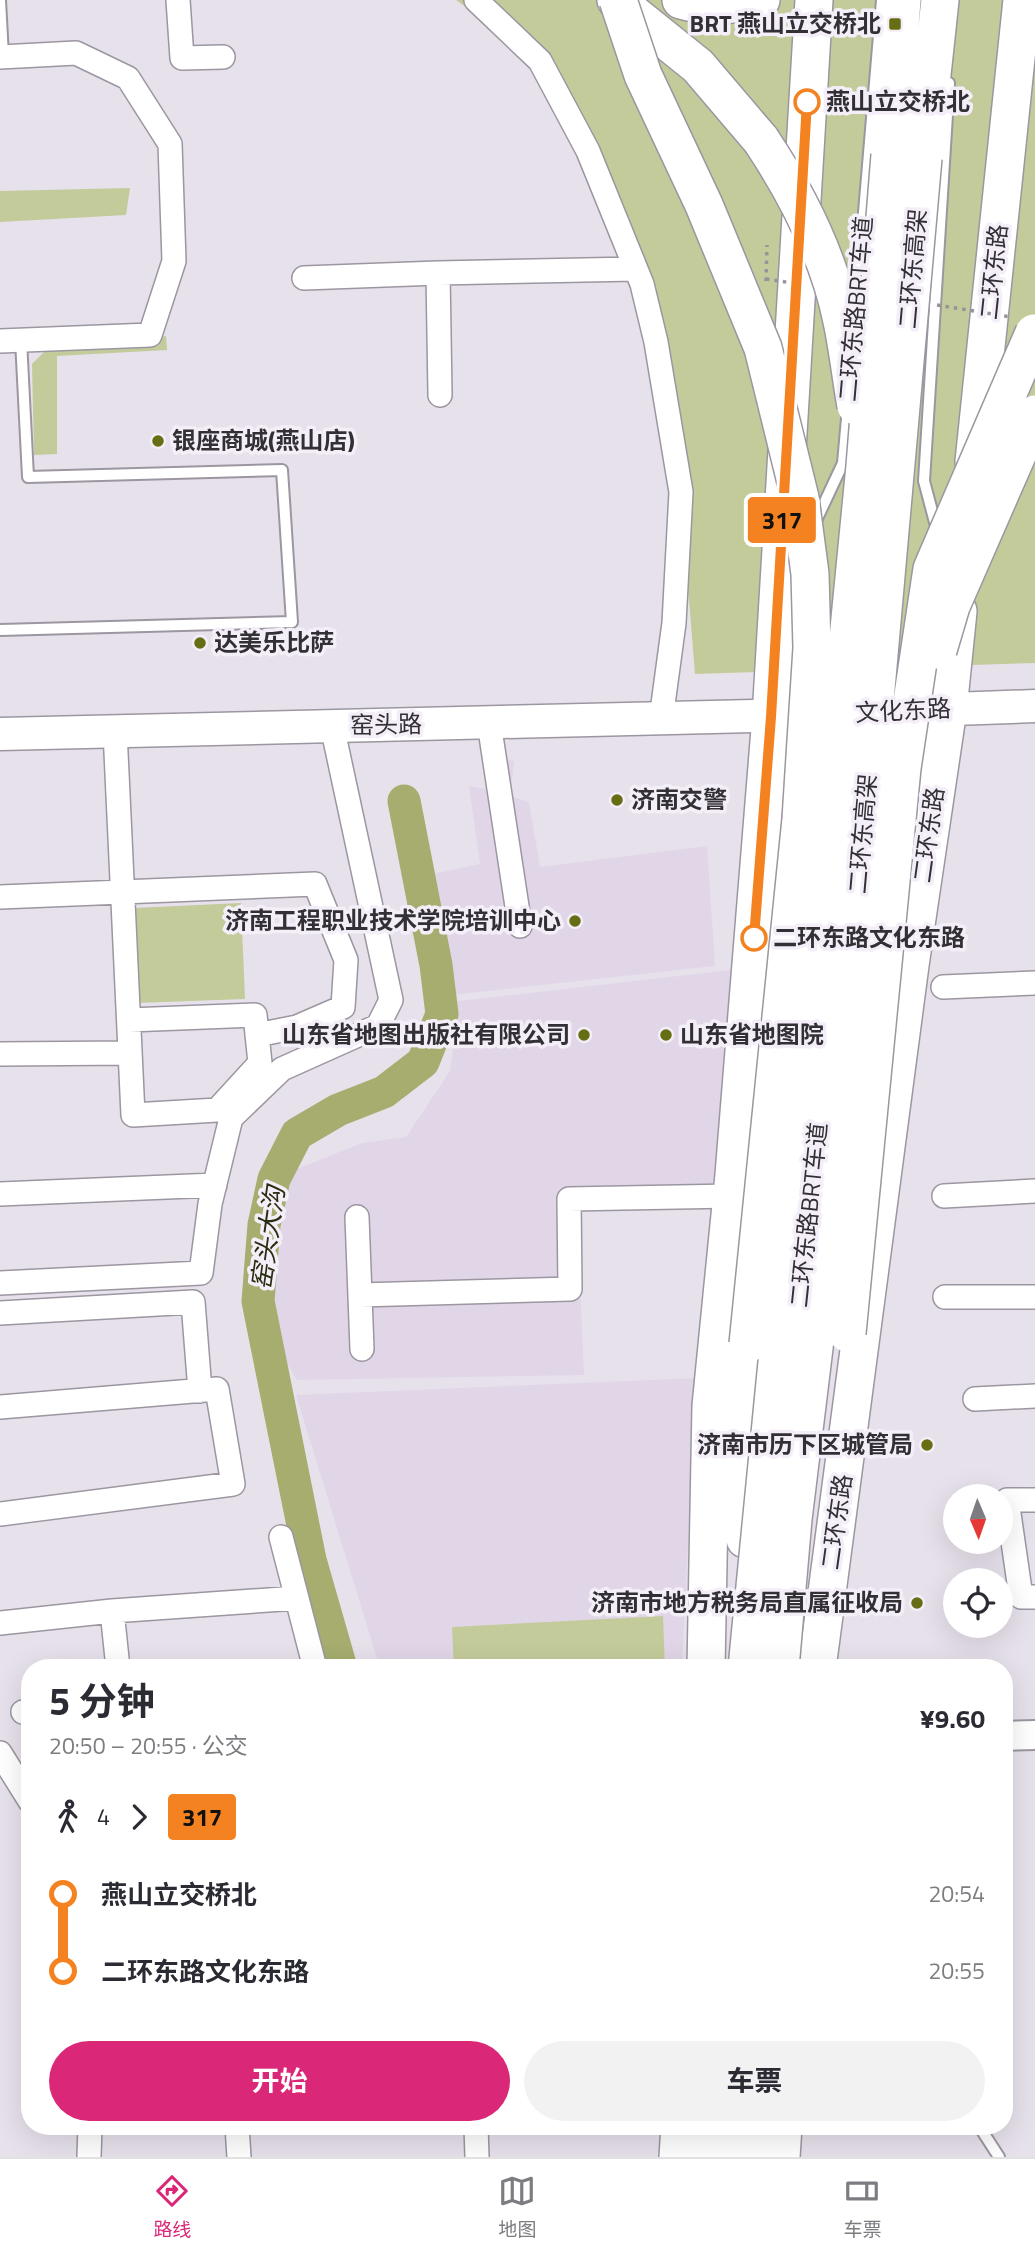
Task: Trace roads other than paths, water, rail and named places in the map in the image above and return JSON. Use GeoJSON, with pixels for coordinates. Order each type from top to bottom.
{"type":"FeatureCollection","features":[{"type":"Feature","properties":{"kind":"highway"},"geometry":{"type":"LineString","coordinates":[[617,0],[698,66],[761,140],[788,180],[826,269],[842,319],[865,466]]}},
{"type":"Feature","properties":{"kind":"highway"},"geometry":{"type":"LineString","coordinates":[[617,0],[643,75],[704,205],[763,348],[800,498],[810,574],[812,648],[801,818],[748,1344],[746,1659]]}},
{"type":"Feature","properties":{"kind":"highway"},"geometry":{"type":"LineString","coordinates":[[681,0],[696,4],[731,6],[761,0]]}},
{"type":"Feature","properties":{"kind":"highway"},"geometry":{"type":"LineString","coordinates":[[706,1659],[710,1406],[732,1196],[771,717],[814,0]]}},
{"type":"Feature","properties":{"kind":"highway","name":"二环东高架"},"geometry":{"type":"LineString","coordinates":[[747,1659],[865,466],[902,0]]}},
{"type":"Feature","properties":{"kind":"highway","name":"二环东高架"},"geometry":{"type":"LineString","coordinates":[[783,1659],[793,1519],[827,1242],[919,198],[940,0]]}},
{"type":"Feature","properties":{"kind":"highway","name":"二环东路"},"geometry":{"type":"LineString","coordinates":[[818,1659],[910,965],[948,709],[1023,0]]}},
{"type":"Feature","properties":{"kind":"highway"},"geometry":{"type":"LineString","coordinates":[[784,1659],[847,1333],[890,753],[932,569],[1035,331]]}},
{"type":"Feature","properties":{"kind":"highway"},"geometry":{"type":"LineString","coordinates":[[890,753],[1035,414]]}},
{"type":"Feature","properties":{"kind":"highway"},"geometry":{"type":"LineString","coordinates":[[678,2157],[679,2135]]}},
{"type":"Feature","properties":{"kind":"highway"},"geometry":{"type":"LineString","coordinates":[[713,2157],[715,2135]]}},
{"type":"Feature","properties":{"kind":"highway"},"geometry":{"type":"LineString","coordinates":[[748,2157],[749,2135]]}},
{"type":"Feature","properties":{"kind":"highway"},"geometry":{"type":"LineString","coordinates":[[781,2157],[782,2135]]}},
{"type":"Feature","properties":{"kind":"main road","name":"文化东路"},"geometry":{"type":"LineString","coordinates":[[771,717],[1035,706]]}},
{"type":"Feature","properties":{"kind":"main road","name":"窑头路"},"geometry":{"type":"LineString","coordinates":[[0,734],[771,717]]}},
{"type":"Feature","properties":{"kind":"street"},"geometry":{"type":"LineString","coordinates":[[178,0],[182,58],[223,57]]}},
{"type":"Feature","properties":{"kind":"street"},"geometry":{"type":"LineString","coordinates":[[476,0],[540,61],[588,151],[642,284],[656,342],[681,492],[674,623],[661,719]]}},
{"type":"Feature","properties":{"kind":"street"},"geometry":{"type":"LineString","coordinates":[[1,57],[76,53],[128,78],[170,144],[174,261],[150,335],[10,340]]}},
{"type":"Feature","properties":{"kind":"street"},"geometry":{"type":"LineString","coordinates":[[304,278],[635,269]]}},
{"type":"Feature","properties":{"kind":"street"},"geometry":{"type":"LineString","coordinates":[[438,273],[440,395]]}},
{"type":"Feature","properties":{"kind":"street"},"geometry":{"type":"LineString","coordinates":[[489,723],[520,926]]}},
{"type":"Feature","properties":{"kind":"street"},"geometry":{"type":"LineString","coordinates":[[0,1283],[201,1273],[210,1204],[232,1118],[282,1069],[378,1026],[391,1000],[332,726]]}},
{"type":"Feature","properties":{"kind":"street"},"geometry":{"type":"LineString","coordinates":[[115,732],[128,1020],[133,1115],[217,1110],[260,1063],[255,1015],[128,1020]]}},
{"type":"Feature","properties":{"kind":"street"},"geometry":{"type":"LineString","coordinates":[[0,897],[315,884],[346,960],[343,1007],[297,1027],[257,1035]]}},
{"type":"Feature","properties":{"kind":"street"},"geometry":{"type":"LineString","coordinates":[[943,987],[1035,983]]}},
{"type":"Feature","properties":{"kind":"street"},"geometry":{"type":"LineString","coordinates":[[0,1054],[130,1053]]}},
{"type":"Feature","properties":{"kind":"street"},"geometry":{"type":"LineString","coordinates":[[0,1194],[215,1185]]}},
{"type":"Feature","properties":{"kind":"street"},"geometry":{"type":"LineString","coordinates":[[944,1196],[1035,1191]]}},
{"type":"Feature","properties":{"kind":"street"},"geometry":{"type":"LineString","coordinates":[[360,1295],[570,1289],[569,1199],[732,1196]]}},
{"type":"Feature","properties":{"kind":"street"},"geometry":{"type":"LineString","coordinates":[[357,1217],[362,1349]]}},
{"type":"Feature","properties":{"kind":"street"},"geometry":{"type":"LineString","coordinates":[[945,1297],[1035,1297]]}},
{"type":"Feature","properties":{"kind":"street"},"geometry":{"type":"LineString","coordinates":[[0,1313],[193,1302],[200,1391]]}},
{"type":"Feature","properties":{"kind":"street"},"geometry":{"type":"LineString","coordinates":[[0,1406],[218,1389],[233,1484],[0,1514]]}},
{"type":"Feature","properties":{"kind":"street"},"geometry":{"type":"LineString","coordinates":[[975,1399],[1035,1395]]}},
{"type":"Feature","properties":{"kind":"street"},"geometry":{"type":"LineString","coordinates":[[1035,1500],[1007,1500],[1021,1597],[1035,1597]]}},
{"type":"Feature","properties":{"kind":"street"},"geometry":{"type":"LineString","coordinates":[[281,1537],[313,1659]]}},
{"type":"Feature","properties":{"kind":"street"},"geometry":{"type":"LineString","coordinates":[[0,1623],[112,1611],[297,1598]]}},
{"type":"Feature","properties":{"kind":"street"},"geometry":{"type":"LineString","coordinates":[[112,1611],[117,1659]]}},
{"type":"Feature","properties":{"kind":"street"},"geometry":{"type":"LineString","coordinates":[[1013,1736],[1035,1735]]}},
{"type":"Feature","properties":{"kind":"street"},"geometry":{"type":"LineString","coordinates":[[0,1753],[21,1787]]}},
{"type":"Feature","properties":{"kind":"street"},"geometry":{"type":"LineString","coordinates":[[89,2157],[90,2135]]}},
{"type":"Feature","properties":{"kind":"street"},"geometry":{"type":"LineString","coordinates":[[238,2135],[239,2157]]}},
{"type":"Feature","properties":{"kind":"street"},"geometry":{"type":"LineString","coordinates":[[476,2135],[477,2157]]}},
{"type":"Feature","properties":{"kind":"lane"},"geometry":{"type":"LineString","coordinates":[[0,0],[1,57]]}},
{"type":"Feature","properties":{"kind":"lane","name":"二环东路BRT车道"},"geometry":{"type":"LineString","coordinates":[[799,557],[843,463],[882,0]]}},
{"type":"Feature","properties":{"kind":"lane"},"geometry":{"type":"LineString","coordinates":[[944,560],[924,481],[950,69]]}},
{"type":"Feature","properties":{"kind":"lane"},"geometry":{"type":"LineString","coordinates":[[0,630],[292,622],[282,470],[28,477],[10,340]]}},
{"type":"Feature","properties":{"kind":"lane"},"geometry":{"type":"LineString","coordinates":[[776,604],[793,569]]}},
{"type":"Feature","properties":{"kind":"lane"},"geometry":{"type":"LineString","coordinates":[[948,573],[958,613]]}},
{"type":"Feature","properties":{"kind":"lane"},"geometry":{"type":"LineString","coordinates":[[855,761],[890,753],[948,709]]}},
{"type":"Feature","properties":{"kind":"lane"},"geometry":{"type":"LineString","coordinates":[[771,717],[819,742]]}},
{"type":"Feature","properties":{"kind":"lane"},"geometry":{"type":"LineString","coordinates":[[831,749],[843,755]]}},
{"type":"Feature","properties":{"kind":"lane"},"geometry":{"type":"LineString","coordinates":[[985,2135],[999,2157]]}},
{"type":"Feature","properties":{"kind":"waterway","name":"窑头大沟"},"geometry":{"type":"LineString","coordinates":[[338,1659],[310,1560],[258,1301],[264,1225],[274,1179],[297,1134],[338,1110],[384,1092],[423,1062],[442,1014],[436,965],[404,801]]}},
{"type":"Feature","properties":{"kind":"place","name":"BRT 燕山立交桥北"},"geometry":{"type":"Point","coordinates":[895,24]}},
{"type":"Feature","properties":{"kind":"place","name":"燕山立交桥北"},"geometry":{"type":"Point","coordinates":[807,102]}},
{"type":"Feature","properties":{"kind":"place","name":"银座商城(燕山店)"},"geometry":{"type":"Point","coordinates":[158,441]}},
{"type":"Feature","properties":{"kind":"place","name":"达美乐比萨"},"geometry":{"type":"Point","coordinates":[200,643]}},
{"type":"Feature","properties":{"kind":"place","name":"济南交警"},"geometry":{"type":"Point","coordinates":[617,800]}},
{"type":"Feature","properties":{"kind":"place","name":"济南工程职业技术学院培训中心"},"geometry":{"type":"Point","coordinates":[575,921]}},
{"type":"Feature","properties":{"kind":"place","name":"二环东路文化东路"},"geometry":{"type":"Point","coordinates":[754,938]}},
{"type":"Feature","properties":{"kind":"place","name":"山东省地图出版社有限公司"},"geometry":{"type":"Point","coordinates":[584,1035]}},
{"type":"Feature","properties":{"kind":"place","name":"山东省地图院"},"geometry":{"type":"Point","coordinates":[666,1035]}},
{"type":"Feature","properties":{"kind":"place","name":"济南市历下区城管局"},"geometry":{"type":"Point","coordinates":[927,1445]}},
{"type":"Feature","properties":{"kind":"place","name":"济南市地方税务局直属征收局"},"geometry":{"type":"Point","coordinates":[917,1603]}}]}
